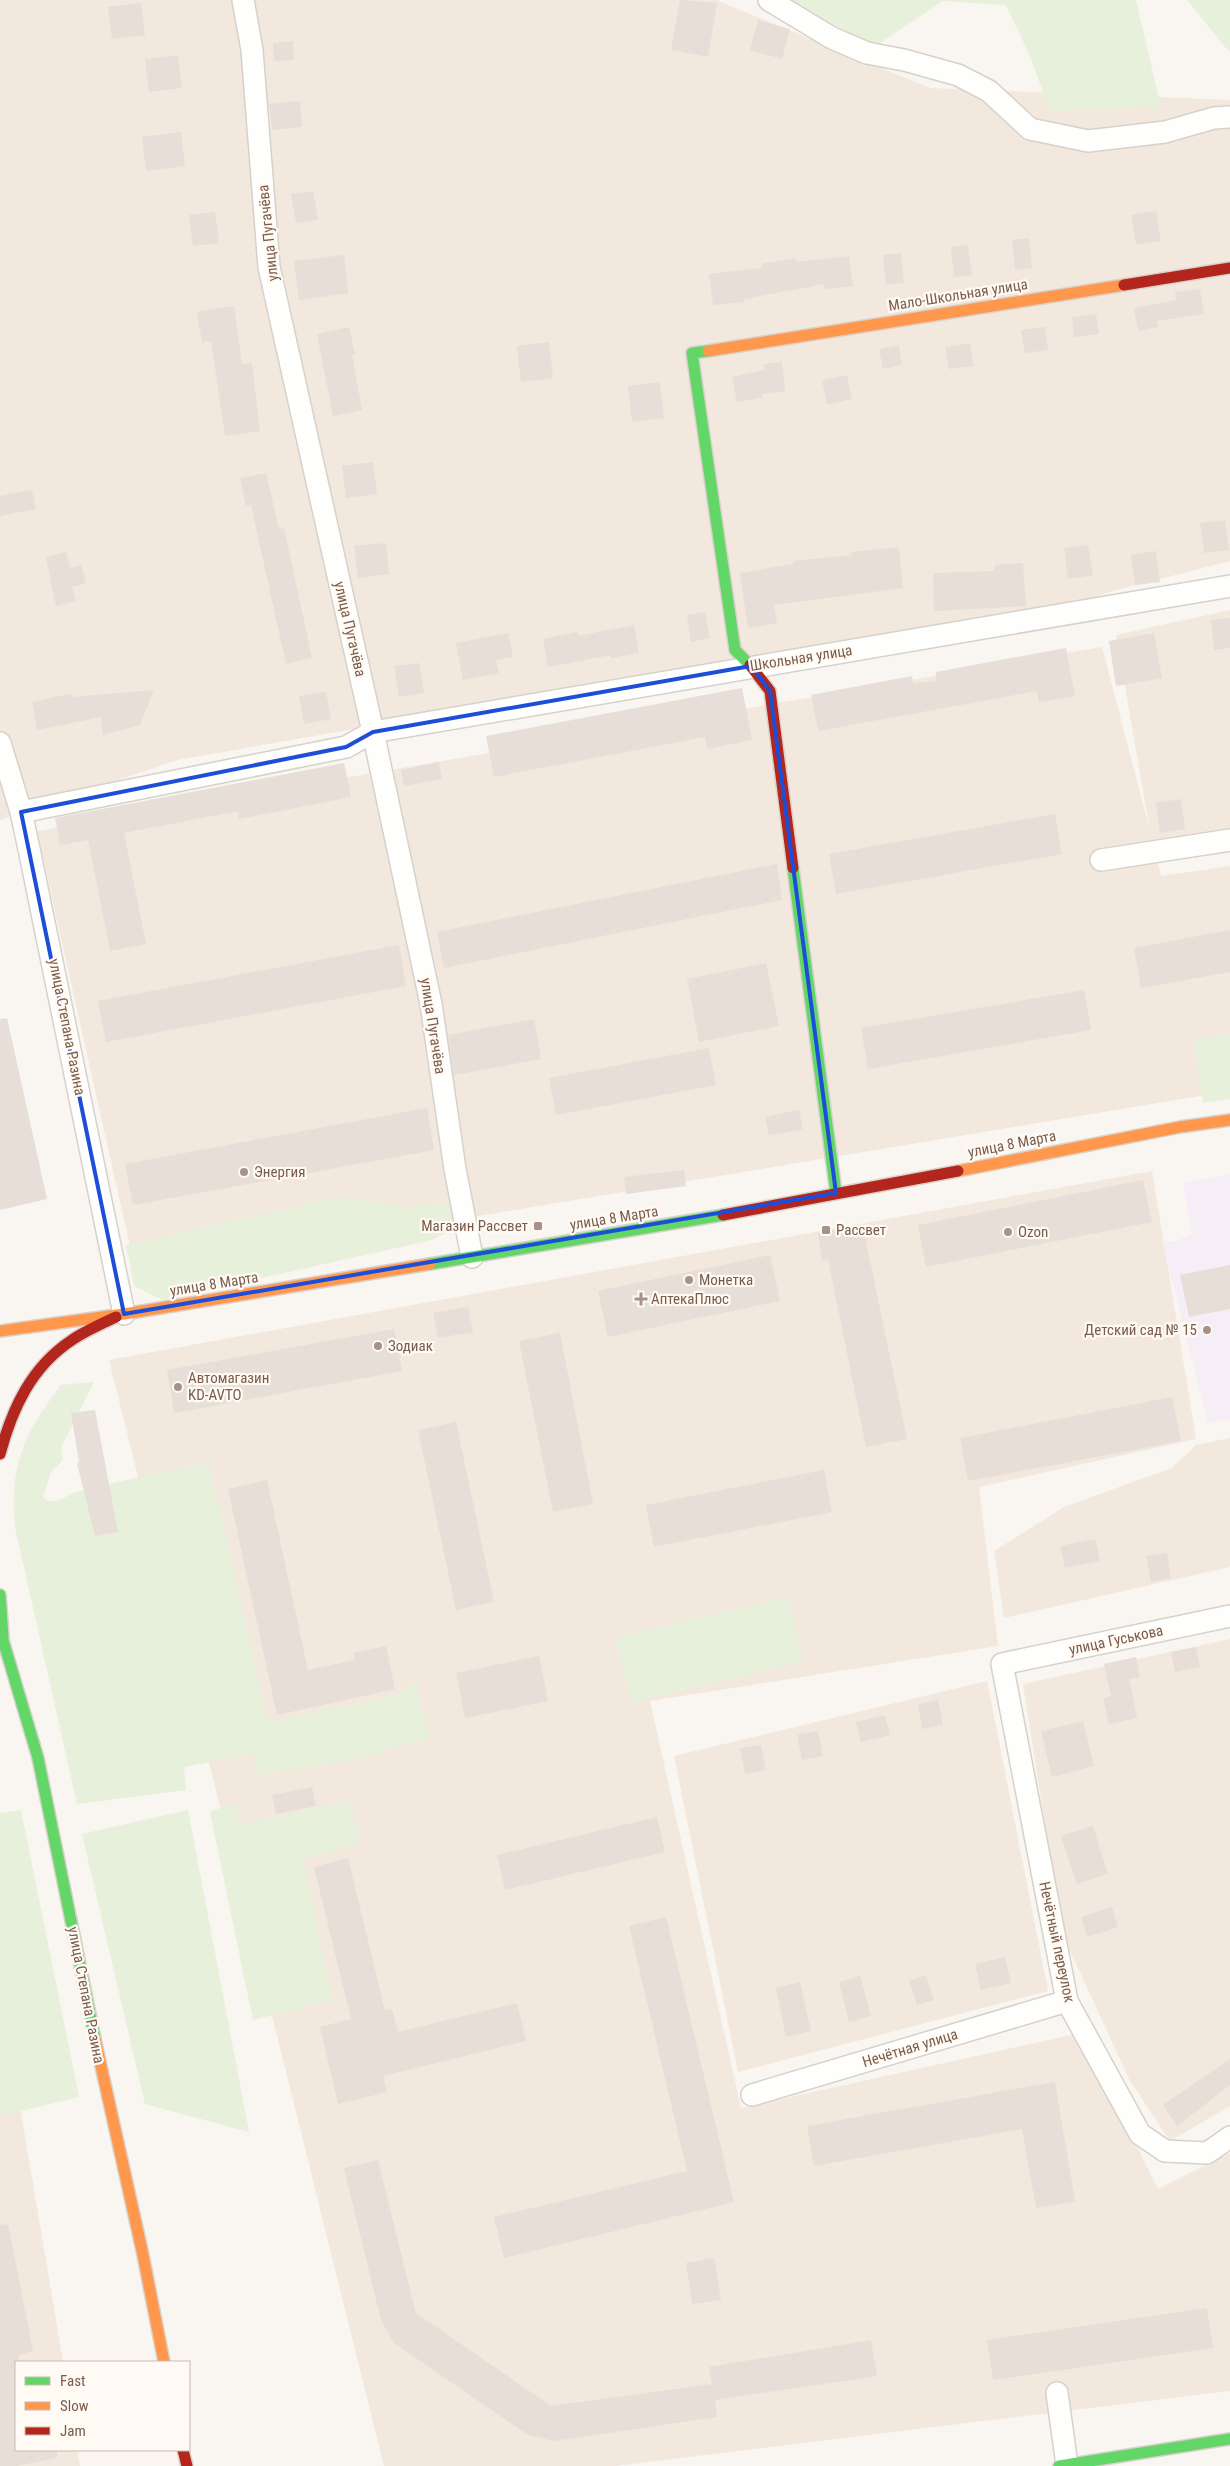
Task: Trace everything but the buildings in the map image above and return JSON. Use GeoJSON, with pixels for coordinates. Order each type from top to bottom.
{"type":"FeatureCollection","features":[{"type":"Feature","properties":{"kind":"main road","name":"Мало-Школьная улица"},"geometry":{"type":"LineString","coordinates":[[751,666],[735,650],[692,353],[1230,268]]}},
{"type":"Feature","properties":{"kind":"main road"},"geometry":{"type":"LineString","coordinates":[[751,666],[770,691],[836,1193]]}},
{"type":"Feature","properties":{"kind":"main road","name":"улица 8 Марта"},"geometry":{"type":"LineString","coordinates":[[0,1330],[124,1314],[638,1230],[890,1184],[1180,1127],[1230,1120]]}},
{"type":"Feature","properties":{"kind":"main road"},"geometry":{"type":"LineString","coordinates":[[0,1454],[18,1400],[35,1373],[71,1340],[124,1314]]}},
{"type":"Feature","properties":{"kind":"main road","name":"улица Степана Разина"},"geometry":{"type":"LineString","coordinates":[[0,1596],[2,1634],[38,1758],[50,1810],[109,2110],[143,2255],[164,2361]]}},
{"type":"Feature","properties":{"kind":"main road"},"geometry":{"type":"LineString","coordinates":[[1063,2465],[1230,2439]]}},
{"type":"Feature","properties":{"kind":"main road"},"geometry":{"type":"LineString","coordinates":[[184,2451],[187,2466]]}},
{"type":"Feature","properties":{"kind":"street","name":"улица Пугачёва"},"geometry":{"type":"LineString","coordinates":[[243,0],[252,50],[269,267],[374,732],[431,1004],[455,1169],[472,1257]]}},
{"type":"Feature","properties":{"kind":"street"},"geometry":{"type":"LineString","coordinates":[[769,0],[824,34],[867,53],[904,60],[958,75],[989,91],[1030,129],[1088,141],[1166,132],[1214,118],[1230,117]]}},
{"type":"Feature","properties":{"kind":"street","name":"Школьная улица"},"geometry":{"type":"LineString","coordinates":[[21,812],[346,747],[374,732],[751,666],[1230,586]]}},
{"type":"Feature","properties":{"kind":"street","name":"улица Степана Разина"},"geometry":{"type":"LineString","coordinates":[[0,743],[21,812],[58,981],[124,1314]]}},
{"type":"Feature","properties":{"kind":"street"},"geometry":{"type":"LineString","coordinates":[[1101,860],[1230,840]]}},
{"type":"Feature","properties":{"kind":"street","name":"улица Гуськова"},"geometry":{"type":"LineString","coordinates":[[1002,1664],[1230,1616]]}},
{"type":"Feature","properties":{"kind":"street","name":"Нечётный переулок"},"geometry":{"type":"LineString","coordinates":[[1002,1664],[1067,2001],[1140,2134],[1165,2151],[1207,2153],[1230,2137]]}},
{"type":"Feature","properties":{"kind":"street","name":"Нечётная улица"},"geometry":{"type":"LineString","coordinates":[[752,2095],[1067,2001]]}},
{"type":"Feature","properties":{"kind":"street"},"geometry":{"type":"LineString","coordinates":[[1057,2392],[1063,2465]]}},
{"type":"Feature","properties":{"kind":"highlighted area"},"geometry":{"type":"Polygon","coordinates":[[[751,666],[770,691],[836,1193],[124,1314],[21,812],[346,747],[373,732],[751,666]]]}},
{"type":"Feature","properties":{"kind":"shaded area"},"geometry":{"type":"Polygon","coordinates":[[[0,0],[716,0],[930,88],[1230,100],[1230,561],[1109,592],[1085,601],[177,760],[0,820],[0,0]]]}},
{"type":"Feature","properties":{"kind":"shaded area"},"geometry":{"type":"Polygon","coordinates":[[[1230,610],[1230,829],[1153,842],[1161,876],[1230,866],[1230,1091],[136,1273],[37,831],[1102,647],[1150,831],[1116,635],[1230,610]]]}},
{"type":"Feature","properties":{"kind":"shaded area"},"geometry":{"type":"Polygon","coordinates":[[[1152,1171],[1196,1439],[979,1487],[998,1646],[650,1701],[741,2108],[1080,2033],[1158,2189],[1230,2153],[1230,2391],[615,2466],[384,2466],[109,1360],[1152,1171]]]}},
{"type":"Feature","properties":{"kind":"shaded area","name":"Детский сад № 15"},"geometry":{"type":"Polygon","coordinates":[[[1230,1174],[1230,1419],[1208,1423],[1162,1241],[1176,1241],[1192,1234],[1183,1183],[1230,1174]]]}},
{"type":"Feature","properties":{"kind":"shaded area"},"geometry":{"type":"Polygon","coordinates":[[[1230,1438],[1230,1567],[1004,1618],[994,1551],[1064,1507],[1172,1468],[1196,1445],[1230,1438]]]}},
{"type":"Feature","properties":{"kind":"shaded area"},"geometry":{"type":"Polygon","coordinates":[[[1230,1639],[1230,2106],[1170,2141],[1129,2079],[1062,1933],[1023,1684],[1230,1639]]]}},
{"type":"Feature","properties":{"kind":"shaded area"},"geometry":{"type":"Polygon","coordinates":[[[987,1681],[1048,1991],[738,2072],[674,1756],[987,1681]]]}},
{"type":"Feature","properties":{"kind":"shaded area"},"geometry":{"type":"Polygon","coordinates":[[[0,1987],[63,2361],[15,2361],[15,2451],[77,2451],[80,2466],[0,2466],[0,1987]]]}},
{"type":"Feature","properties":{"kind":"green space"},"geometry":{"type":"Polygon","coordinates":[[[790,0],[1136,0],[1161,107],[1050,111],[1030,56],[1006,5],[943,1],[874,47],[790,0]]]}},
{"type":"Feature","properties":{"kind":"green space"},"geometry":{"type":"Polygon","coordinates":[[[1187,0],[1230,0],[1230,53],[1187,0]]]}},
{"type":"Feature","properties":{"kind":"green space"},"geometry":{"type":"Polygon","coordinates":[[[1230,1033],[1230,1099],[1203,1103],[1193,1040],[1230,1033]]]}},
{"type":"Feature","properties":{"kind":"green space"},"geometry":{"type":"Polygon","coordinates":[[[337,1197],[403,1207],[450,1203],[453,1229],[432,1240],[163,1300],[134,1286],[126,1245],[337,1197]]]}},
{"type":"Feature","properties":{"kind":"green space"},"geometry":{"type":"Polygon","coordinates":[[[94,1382],[61,1447],[63,1460],[51,1472],[43,1497],[47,1500],[55,1501],[93,1488],[209,1463],[268,1722],[401,1694],[416,1680],[429,1738],[353,1760],[258,1775],[254,1754],[184,1767],[186,1790],[77,1804],[15,1527],[14,1486],[22,1451],[29,1435],[37,1419],[61,1385],[94,1382]]]}},
{"type":"Feature","properties":{"kind":"green space"},"geometry":{"type":"Polygon","coordinates":[[[788,1597],[803,1662],[631,1702],[616,1637],[788,1597]]]}},
{"type":"Feature","properties":{"kind":"green space"},"geometry":{"type":"Polygon","coordinates":[[[348,1800],[361,1841],[303,1860],[333,2000],[253,2020],[210,1812],[235,1802],[240,1825],[348,1800]]]}},
{"type":"Feature","properties":{"kind":"green space"},"geometry":{"type":"Polygon","coordinates":[[[21,1810],[79,2097],[0,2116],[0,1813],[21,1810]]]}},
{"type":"Feature","properties":{"kind":"green space"},"geometry":{"type":"Polygon","coordinates":[[[188,1810],[249,2132],[145,2104],[82,1834],[188,1810]]]}},
{"type":"Feature","properties":{"kind":"traffic: fast"},"geometry":{"type":"LineString","coordinates":[[708,351],[692,353],[735,650],[750,665]]}},
{"type":"Feature","properties":{"kind":"traffic: fast"},"geometry":{"type":"LineString","coordinates":[[793,868],[836,1193]]}},
{"type":"Feature","properties":{"kind":"traffic: fast"},"geometry":{"type":"LineString","coordinates":[[430,1264],[723,1215]]}},
{"type":"Feature","properties":{"kind":"traffic: fast"},"geometry":{"type":"LineString","coordinates":[[0,1595],[3,1637]]}},
{"type":"Feature","properties":{"kind":"traffic: fast"},"geometry":{"type":"LineString","coordinates":[[0,1630],[38,1758],[95,2039]]}},
{"type":"Feature","properties":{"kind":"traffic: fast"},"geometry":{"type":"LineString","coordinates":[[1059,2466],[1230,2439]]}},
{"type":"Feature","properties":{"kind":"traffic: slow"},"geometry":{"type":"LineString","coordinates":[[708,351],[1124,285]]}},
{"type":"Feature","properties":{"kind":"traffic: slow"},"geometry":{"type":"LineString","coordinates":[[958,1171],[1180,1127],[1230,1120]]}},
{"type":"Feature","properties":{"kind":"traffic: slow"},"geometry":{"type":"LineString","coordinates":[[0,1331],[124,1314],[430,1264]]}},
{"type":"Feature","properties":{"kind":"traffic: slow"},"geometry":{"type":"LineString","coordinates":[[95,2039],[143,2255],[164,2361]]}},
{"type":"Feature","properties":{"kind":"traffic: jam"},"geometry":{"type":"LineString","coordinates":[[1124,285],[1230,268]]}},
{"type":"Feature","properties":{"kind":"traffic: jam"},"geometry":{"type":"LineString","coordinates":[[750,665],[770,691],[793,868]]}},
{"type":"Feature","properties":{"kind":"traffic: jam"},"geometry":{"type":"LineString","coordinates":[[723,1215],[958,1171]]}},
{"type":"Feature","properties":{"kind":"traffic: jam"},"geometry":{"type":"LineString","coordinates":[[0,1454],[17,1405],[34,1376],[45,1363],[77,1337],[116,1317]]}},
{"type":"Feature","properties":{"kind":"traffic: jam"},"geometry":{"type":"LineString","coordinates":[[183,2451],[187,2466]]}},
{"type":"Feature","properties":{"kind":"place","name":"Энергия"},"geometry":{"type":"Point","coordinates":[244,1172]}},
{"type":"Feature","properties":{"kind":"place","name":"Магазин Рассвет"},"geometry":{"type":"Point","coordinates":[538,1226]}},
{"type":"Feature","properties":{"kind":"place","name":"Рассвет"},"geometry":{"type":"Point","coordinates":[826,1230]}},
{"type":"Feature","properties":{"kind":"place","name":"Ozon"},"geometry":{"type":"Point","coordinates":[1008,1232]}},
{"type":"Feature","properties":{"kind":"place","name":"Монетка"},"geometry":{"type":"Point","coordinates":[689,1280]}},
{"type":"Feature","properties":{"kind":"place","name":"АптекаПлюс"},"geometry":{"type":"Point","coordinates":[641,1299]}},
{"type":"Feature","properties":{"kind":"place","name":"Детский сад № 15"},"geometry":{"type":"Point","coordinates":[1207,1330]}},
{"type":"Feature","properties":{"kind":"place","name":"Зодиак"},"geometry":{"type":"Point","coordinates":[378,1346]}},
{"type":"Feature","properties":{"kind":"place","name":"Автомагазин KD-AVTO"},"geometry":{"type":"Point","coordinates":[178,1387]}}]}
